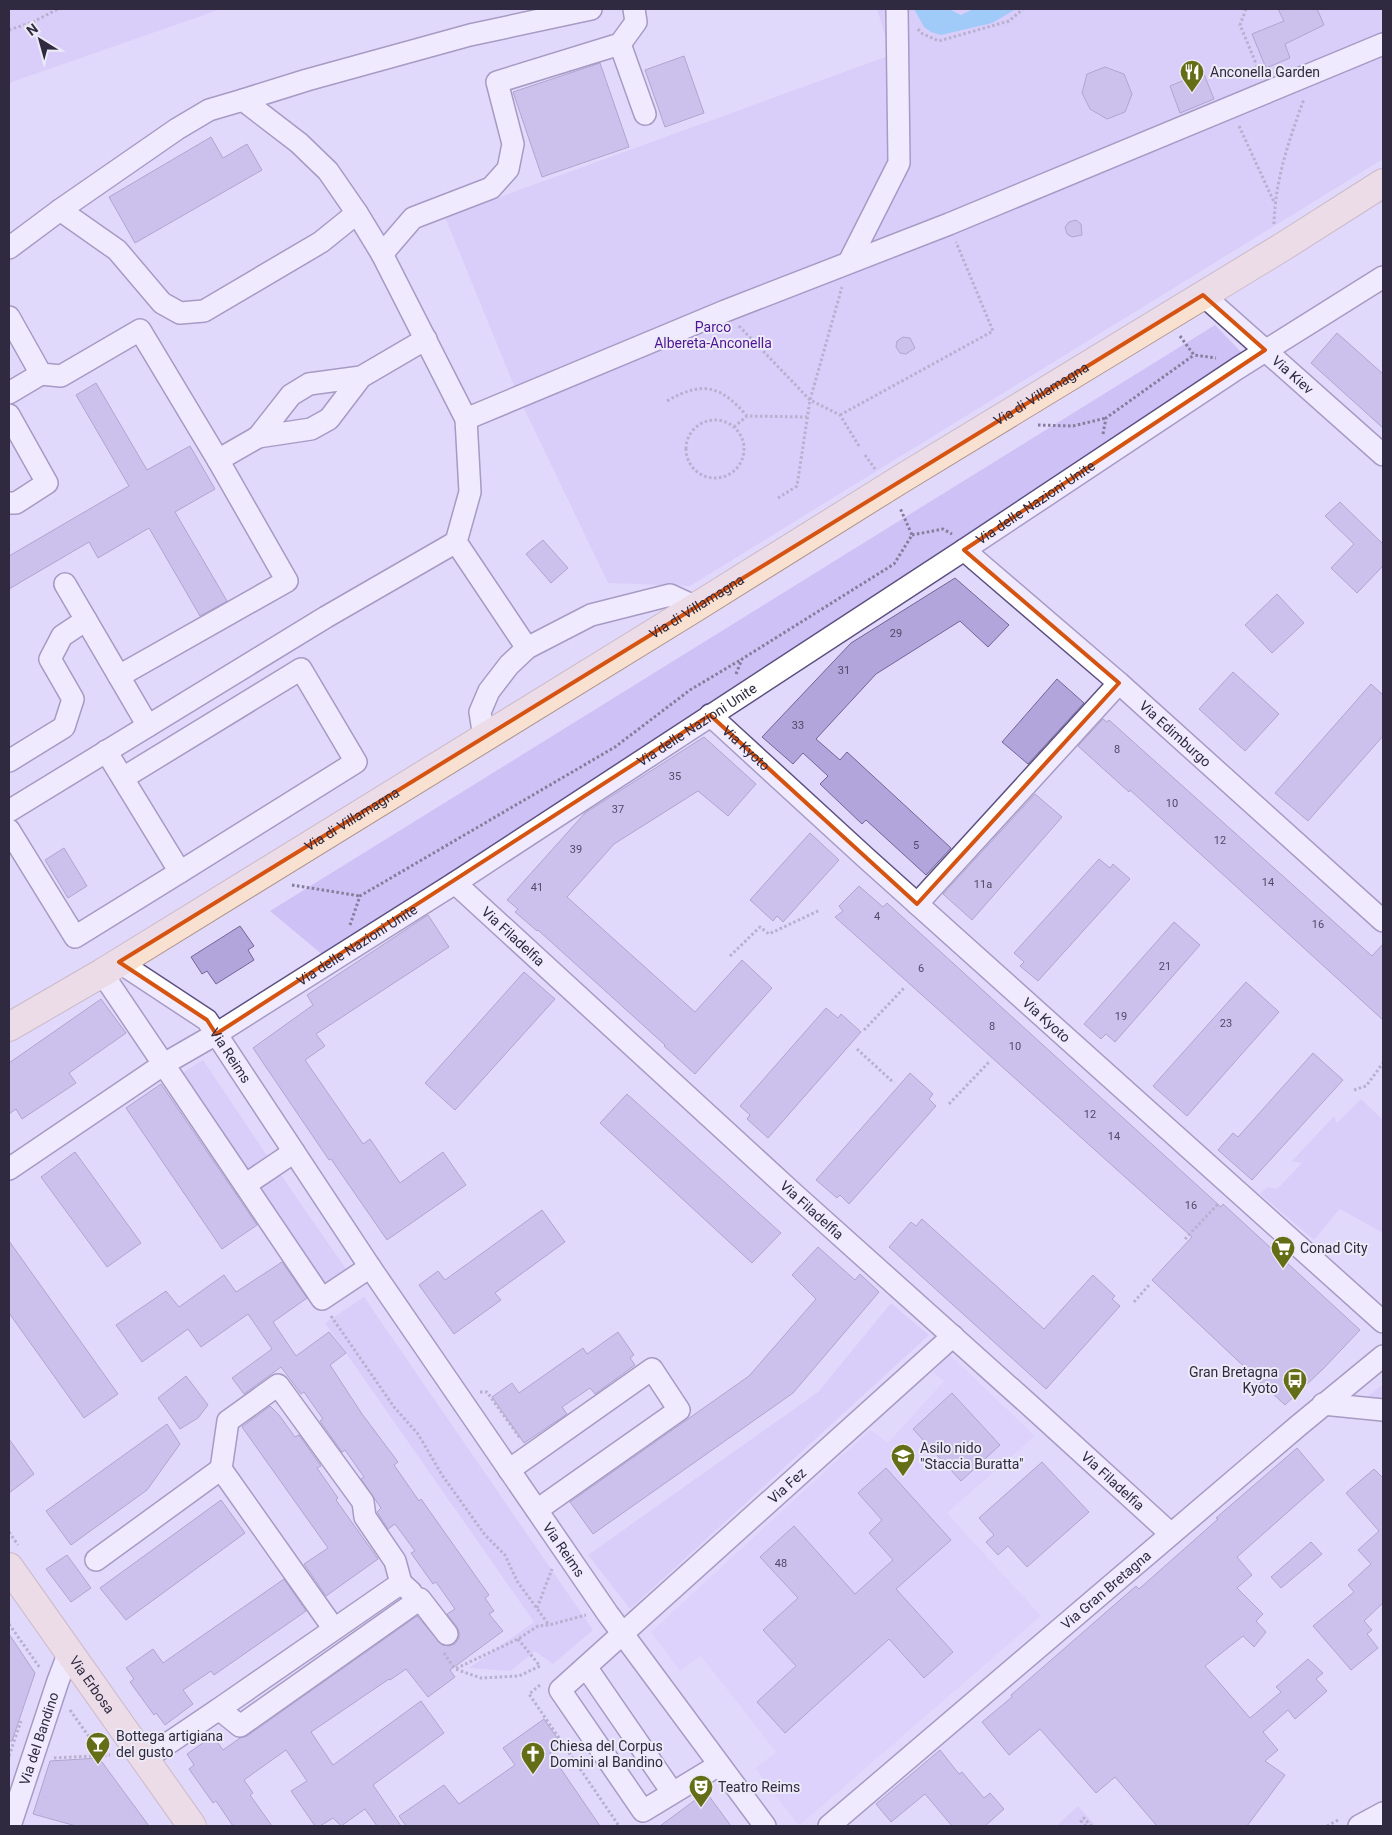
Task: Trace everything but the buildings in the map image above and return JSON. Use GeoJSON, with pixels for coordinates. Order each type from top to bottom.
{"type":"FeatureCollection","features":[{"type":"Feature","properties":{"kind":"main road","name":"Via di Villamagna"},"geometry":{"type":"LineString","coordinates":[[9,1027],[110,968],[1383,183]]}},
{"type":"Feature","properties":{"kind":"main road","name":"Via Erbosa"},"geometry":{"type":"LineString","coordinates":[[9,1567],[192,1826]]}},
{"type":"Feature","properties":{"kind":"street"},"geometry":{"type":"LineString","coordinates":[[9,248],[60,210],[177,129],[209,110],[307,80],[470,35],[591,9]]}},
{"type":"Feature","properties":{"kind":"street"},"geometry":{"type":"LineString","coordinates":[[382,254],[413,218],[491,188],[508,169],[513,144],[497,82],[620,44],[636,22],[634,9]]}},
{"type":"Feature","properties":{"kind":"street"},"geometry":{"type":"LineString","coordinates":[[849,262],[899,163],[897,9]]}},
{"type":"Feature","properties":{"kind":"street"},"geometry":{"type":"LineString","coordinates":[[620,44],[645,114]]}},
{"type":"Feature","properties":{"kind":"street"},"geometry":{"type":"LineString","coordinates":[[466,419],[725,311],[949,224],[1383,44]]}},
{"type":"Feature","properties":{"kind":"street"},"geometry":{"type":"LineString","coordinates":[[9,811],[326,617],[456,542],[470,492],[466,419],[382,254],[328,171],[299,143],[243,100]]}},
{"type":"Feature","properties":{"kind":"street"},"geometry":{"type":"LineString","coordinates":[[60,210],[117,250],[162,303],[180,313],[204,310],[321,242],[357,213]]}},
{"type":"Feature","properties":{"kind":"street","name":"Via delle Nazioni Unite"},"geometry":{"type":"LineString","coordinates":[[9,1169],[164,1064],[216,1034],[455,883],[710,715],[959,543],[1383,277]]}},
{"type":"Feature","properties":{"kind":"street","name":"Via Kiev"},"geometry":{"type":"LineString","coordinates":[[1202,295],[1383,455]]}},
{"type":"Feature","properties":{"kind":"street"},"geometry":{"type":"LineString","coordinates":[[9,317],[41,374]]}},
{"type":"Feature","properties":{"kind":"street"},"geometry":{"type":"LineString","coordinates":[[9,394],[41,374],[61,376],[140,330],[287,580],[119,676]]}},
{"type":"Feature","properties":{"kind":"street"},"geometry":{"type":"LineString","coordinates":[[258,437],[311,430],[328,419],[361,377],[426,339]]}},
{"type":"Feature","properties":{"kind":"street"},"geometry":{"type":"LineString","coordinates":[[218,460],[258,437],[291,395],[309,384],[361,377]]}},
{"type":"Feature","properties":{"kind":"street"},"geometry":{"type":"LineString","coordinates":[[9,416],[48,484],[16,503],[9,503]]}},
{"type":"Feature","properties":{"kind":"street"},"geometry":{"type":"LineString","coordinates":[[456,542],[527,648]]}},
{"type":"Feature","properties":{"kind":"street","name":"Via Edimburgo"},"geometry":{"type":"LineString","coordinates":[[959,543],[1118,683],[1383,922]]}},
{"type":"Feature","properties":{"kind":"street"},"geometry":{"type":"LineString","coordinates":[[65,584],[148,726]]}},
{"type":"Feature","properties":{"kind":"street"},"geometry":{"type":"LineString","coordinates":[[484,738],[480,712],[489,691],[509,665],[527,648],[590,615],[670,595],[696,608]]}},
{"type":"Feature","properties":{"kind":"street"},"geometry":{"type":"LineString","coordinates":[[9,760],[64,727],[73,699],[50,659],[62,636],[86,620]]}},
{"type":"Feature","properties":{"kind":"street"},"geometry":{"type":"LineString","coordinates":[[9,830],[75,936],[356,762],[301,669],[123,778]]}},
{"type":"Feature","properties":{"kind":"street"},"geometry":{"type":"LineString","coordinates":[[917,904],[1118,683]]}},
{"type":"Feature","properties":{"kind":"street","name":"Via Kyoto"},"geometry":{"type":"LineString","coordinates":[[710,715],[917,904],[1383,1322]]}},
{"type":"Feature","properties":{"kind":"street"},"geometry":{"type":"LineString","coordinates":[[106,751],[180,872]]}},
{"type":"Feature","properties":{"kind":"street","name":"Via Filadelfia"},"geometry":{"type":"LineString","coordinates":[[455,883],[794,1194],[1171,1534]]}},
{"type":"Feature","properties":{"kind":"street"},"geometry":{"type":"LineString","coordinates":[[110,968],[164,1064],[322,1299],[370,1267]]}},
{"type":"Feature","properties":{"kind":"street","name":"Via Reims"},"geometry":{"type":"LineString","coordinates":[[110,968],[207,1020],[370,1267],[509,1470],[623,1634],[765,1826]]}},
{"type":"Feature","properties":{"kind":"street"},"geometry":{"type":"LineString","coordinates":[[245,1185],[294,1152]]}},
{"type":"Feature","properties":{"kind":"street","name":"Via Fez"},"geometry":{"type":"LineString","coordinates":[[672,1792],[643,1811],[560,1690],[953,1336]]}},
{"type":"Feature","properties":{"kind":"street","name":"Via Gran Bretagna"},"geometry":{"type":"LineString","coordinates":[[829,1826],[1324,1404],[1383,1356]]}},
{"type":"Feature","properties":{"kind":"street"},"geometry":{"type":"LineString","coordinates":[[509,1470],[652,1370],[679,1410],[537,1510]]}},
{"type":"Feature","properties":{"kind":"street"},"geometry":{"type":"LineString","coordinates":[[334,1630],[221,1470],[228,1421],[278,1385],[362,1502],[365,1517],[396,1560],[401,1583],[420,1600],[447,1634]]}},
{"type":"Feature","properties":{"kind":"street"},"geometry":{"type":"LineString","coordinates":[[1324,1404],[1383,1410]]}},
{"type":"Feature","properties":{"kind":"street"},"geometry":{"type":"LineString","coordinates":[[96,1560],[221,1470]]}},
{"type":"Feature","properties":{"kind":"street"},"geometry":{"type":"LineString","coordinates":[[146,1759],[401,1583]]}},
{"type":"Feature","properties":{"kind":"street"},"geometry":{"type":"LineString","coordinates":[[218,1709],[240,1726],[420,1600]]}},
{"type":"Feature","properties":{"kind":"street","name":"Via del Bandino"},"geometry":{"type":"LineString","coordinates":[[10,1826],[69,1652]]}},
{"type":"Feature","properties":{"kind":"street"},"geometry":{"type":"LineString","coordinates":[[586,1668],[672,1792],[719,1764]]}},
{"type":"Feature","properties":{"kind":"street"},"geometry":{"type":"LineString","coordinates":[[1360,1826],[1383,1813]]}},
{"type":"Feature","properties":{"kind":"path"},"geometry":{"type":"LineString","coordinates":[[9,30],[33,22],[58,9]]}},
{"type":"Feature","properties":{"kind":"path"},"geometry":{"type":"LineString","coordinates":[[917,27],[921,33],[939,41],[1009,21],[1023,9]]}},
{"type":"Feature","properties":{"kind":"path"},"geometry":{"type":"LineString","coordinates":[[1246,9],[1240,25],[1268,92]]}},
{"type":"Feature","properties":{"kind":"path"},"geometry":{"type":"LineString","coordinates":[[1274,229],[1275,202],[1287,145],[1315,73]]}},
{"type":"Feature","properties":{"kind":"path"},"geometry":{"type":"LineString","coordinates":[[1231,107],[1275,202]]}},
{"type":"Feature","properties":{"kind":"path"},"geometry":{"type":"LineString","coordinates":[[840,415],[993,332],[949,224]]}},
{"type":"Feature","properties":{"kind":"path"},"geometry":{"type":"LineString","coordinates":[[778,498],[797,486],[810,400],[849,262]]}},
{"type":"Feature","properties":{"kind":"path"},"geometry":{"type":"LineString","coordinates":[[725,311],[810,400],[840,415],[859,446]]}},
{"type":"Feature","properties":{"kind":"path"},"geometry":{"type":"LineString","coordinates":[[1176,331],[1194,355],[1223,360]]}},
{"type":"Feature","properties":{"kind":"path"},"geometry":{"type":"LineString","coordinates":[[1034,424],[1073,426],[1106,418],[1194,355]]}},
{"type":"Feature","properties":{"kind":"path"},"geometry":{"type":"LineString","coordinates":[[667,401],[687,391],[704,388],[724,394],[735,402],[747,416]]}},
{"type":"Feature","properties":{"kind":"path"},"geometry":{"type":"LineString","coordinates":[[734,427],[747,416],[808,416]]}},
{"type":"Feature","properties":{"kind":"path"},"geometry":{"type":"LineString","coordinates":[[1104,441],[1102,435],[1106,418]]}},
{"type":"Feature","properties":{"kind":"path"},"geometry":{"type":"LineString","coordinates":[[713,419],[722,420],[734,427],[743,440],[744,450],[737,468],[720,478],[701,474],[694,469],[688,461],[686,442],[696,426],[703,421],[713,419]]}},
{"type":"Feature","properties":{"kind":"path"},"geometry":{"type":"LineString","coordinates":[[865,455],[877,473]]}},
{"type":"Feature","properties":{"kind":"path"},"geometry":{"type":"LineString","coordinates":[[898,503],[912,535]]}},
{"type":"Feature","properties":{"kind":"path"},"geometry":{"type":"LineString","coordinates":[[288,885],[360,896],[615,747],[690,690],[742,660],[894,564],[912,535],[943,529],[959,543]]}},
{"type":"Feature","properties":{"kind":"path"},"geometry":{"type":"LineString","coordinates":[[736,675],[742,660]]}},
{"type":"Feature","properties":{"kind":"path"},"geometry":{"type":"LineString","coordinates":[[349,928],[360,896]]}},
{"type":"Feature","properties":{"kind":"path"},"geometry":{"type":"LineString","coordinates":[[730,956],[760,927],[768,934],[820,910]]}},
{"type":"Feature","properties":{"kind":"path"},"geometry":{"type":"LineString","coordinates":[[864,1030],[905,987]]}},
{"type":"Feature","properties":{"kind":"path"},"geometry":{"type":"LineString","coordinates":[[856,1049],[894,1083]]}},
{"type":"Feature","properties":{"kind":"path"},"geometry":{"type":"LineString","coordinates":[[949,1104],[989,1062]]}},
{"type":"Feature","properties":{"kind":"path"},"geometry":{"type":"LineString","coordinates":[[1354,1090],[1366,1086],[1383,1063]]}},
{"type":"Feature","properties":{"kind":"path"},"geometry":{"type":"LineString","coordinates":[[1185,1239],[1233,1188]]}},
{"type":"Feature","properties":{"kind":"path"},"geometry":{"type":"LineString","coordinates":[[1134,1302],[1149,1285]]}},
{"type":"Feature","properties":{"kind":"path"},"geometry":{"type":"LineString","coordinates":[[322,1299],[329,1314],[394,1407],[418,1434],[442,1475],[486,1535],[505,1555],[517,1581],[549,1625]]}},
{"type":"Feature","properties":{"kind":"path"},"geometry":{"type":"LineString","coordinates":[[474,1391],[487,1392],[521,1439]]}},
{"type":"Feature","properties":{"kind":"path"},"geometry":{"type":"LineString","coordinates":[[537,1608],[554,1565],[558,1572]]}},
{"type":"Feature","properties":{"kind":"path"},"geometry":{"type":"LineString","coordinates":[[583,1608],[592,1620]]}},
{"type":"Feature","properties":{"kind":"path"},"geometry":{"type":"LineString","coordinates":[[518,1640],[540,1666],[519,1676],[481,1678],[455,1669],[518,1640],[538,1626],[588,1615]]}},
{"type":"Feature","properties":{"kind":"path"},"geometry":{"type":"LineString","coordinates":[[543,1682],[529,1694],[619,1826]]}},
{"type":"Feature","properties":{"kind":"path"},"geometry":{"type":"LineString","coordinates":[[51,1758],[110,1755]]}},
{"type":"Feature","properties":{"kind":"path"},"geometry":{"type":"LineString","coordinates":[[1086,1826],[1081,1821],[1084,1818],[1091,1826]]}},
{"type":"Feature","properties":{"kind":"highlighted area"},"geometry":{"type":"Polygon","coordinates":[[[1203,295],[1265,350],[964,550],[1119,683],[917,904],[710,715],[216,1034],[207,1020],[119,962],[1203,295]]]}},
{"type":"Feature","properties":{"kind":"shaded area"},"geometry":{"type":"Polygon","coordinates":[[[949,1354],[1035,1436],[947,1513],[1041,1616],[799,1826],[755,1768],[776,1752],[701,1656],[680,1671],[651,1632],[870,1430],[888,1443],[944,1381],[933,1373],[949,1354]]]}},
{"type":"Feature","properties":{"kind":"green space"},"geometry":{"type":"Polygon","coordinates":[[[9,9],[221,9],[9,83],[9,9]]]}},
{"type":"Feature","properties":{"kind":"green space","name":"Parco Albereta-Anconella"},"geometry":{"type":"Polygon","coordinates":[[[877,9],[1383,9],[1383,159],[690,586],[608,583],[519,398],[445,217],[891,55],[877,9]]]}},
{"type":"Feature","properties":{"kind":"green space"},"geometry":{"type":"Polygon","coordinates":[[[1215,325],[1243,354],[324,956],[270,911],[1215,325]]]}},
{"type":"Feature","properties":{"kind":"green space"},"geometry":{"type":"Polygon","coordinates":[[[203,1060],[270,1160],[245,1176],[177,1076],[203,1060]]]}},
{"type":"Feature","properties":{"kind":"green space"},"geometry":{"type":"Polygon","coordinates":[[[1361,1099],[1383,1120],[1383,1233],[1340,1209],[1314,1240],[1260,1194],[1267,1187],[1277,1189],[1302,1163],[1292,1161],[1334,1116],[1337,1123],[1361,1099]]]}},
{"type":"Feature","properties":{"kind":"green space"},"geometry":{"type":"Polygon","coordinates":[[[279,1172],[348,1272],[324,1287],[256,1188],[279,1172]]]}},
{"type":"Feature","properties":{"kind":"green space"},"geometry":{"type":"Polygon","coordinates":[[[364,1297],[593,1630],[553,1664],[535,1651],[511,1671],[469,1668],[534,1622],[325,1323],[364,1297]]]}},
{"type":"Feature","properties":{"kind":"green space"},"geometry":{"type":"Polygon","coordinates":[[[891,1303],[929,1335],[630,1609],[588,1555],[818,1392],[891,1303]]]}},
{"type":"Feature","properties":{"kind":"green space"},"geometry":{"type":"Polygon","coordinates":[[[1383,1384],[1383,1403],[1360,1403],[1383,1384]]]}},
{"type":"Feature","properties":{"kind":"green space"},"geometry":{"type":"Polygon","coordinates":[[[1078,1806],[1096,1826],[1056,1826],[1078,1806]]]}},
{"type":"Feature","properties":{"kind":"water"},"geometry":{"type":"Polygon","coordinates":[[[914,9],[949,9],[961,15],[973,9],[1016,9],[992,23],[941,35],[931,32],[924,27],[914,9]]]}},
{"type":"Feature","properties":{"kind":"place","name":"Anconella Garden"},"geometry":{"type":"Point","coordinates":[1192,93]}},
{"type":"Feature","properties":{"kind":"place","name":"Conad City"},"geometry":{"type":"Point","coordinates":[1283,1269]}},
{"type":"Feature","properties":{"kind":"place","name":"Gran Bretagna Kyoto"},"geometry":{"type":"Point","coordinates":[1295,1401]}},
{"type":"Feature","properties":{"kind":"place","name":"Asilo nido \"Staccia Buratta\""},"geometry":{"type":"Point","coordinates":[903,1477]}},
{"type":"Feature","properties":{"kind":"place","name":"Bottega artigiana del gusto"},"geometry":{"type":"Point","coordinates":[98,1765]}},
{"type":"Feature","properties":{"kind":"place","name":"Chiesa del Corpus Domini al Bandino"},"geometry":{"type":"Point","coordinates":[533,1775]}},
{"type":"Feature","properties":{"kind":"place","name":"Teatro Reims"},"geometry":{"type":"Point","coordinates":[701,1808]}}]}
